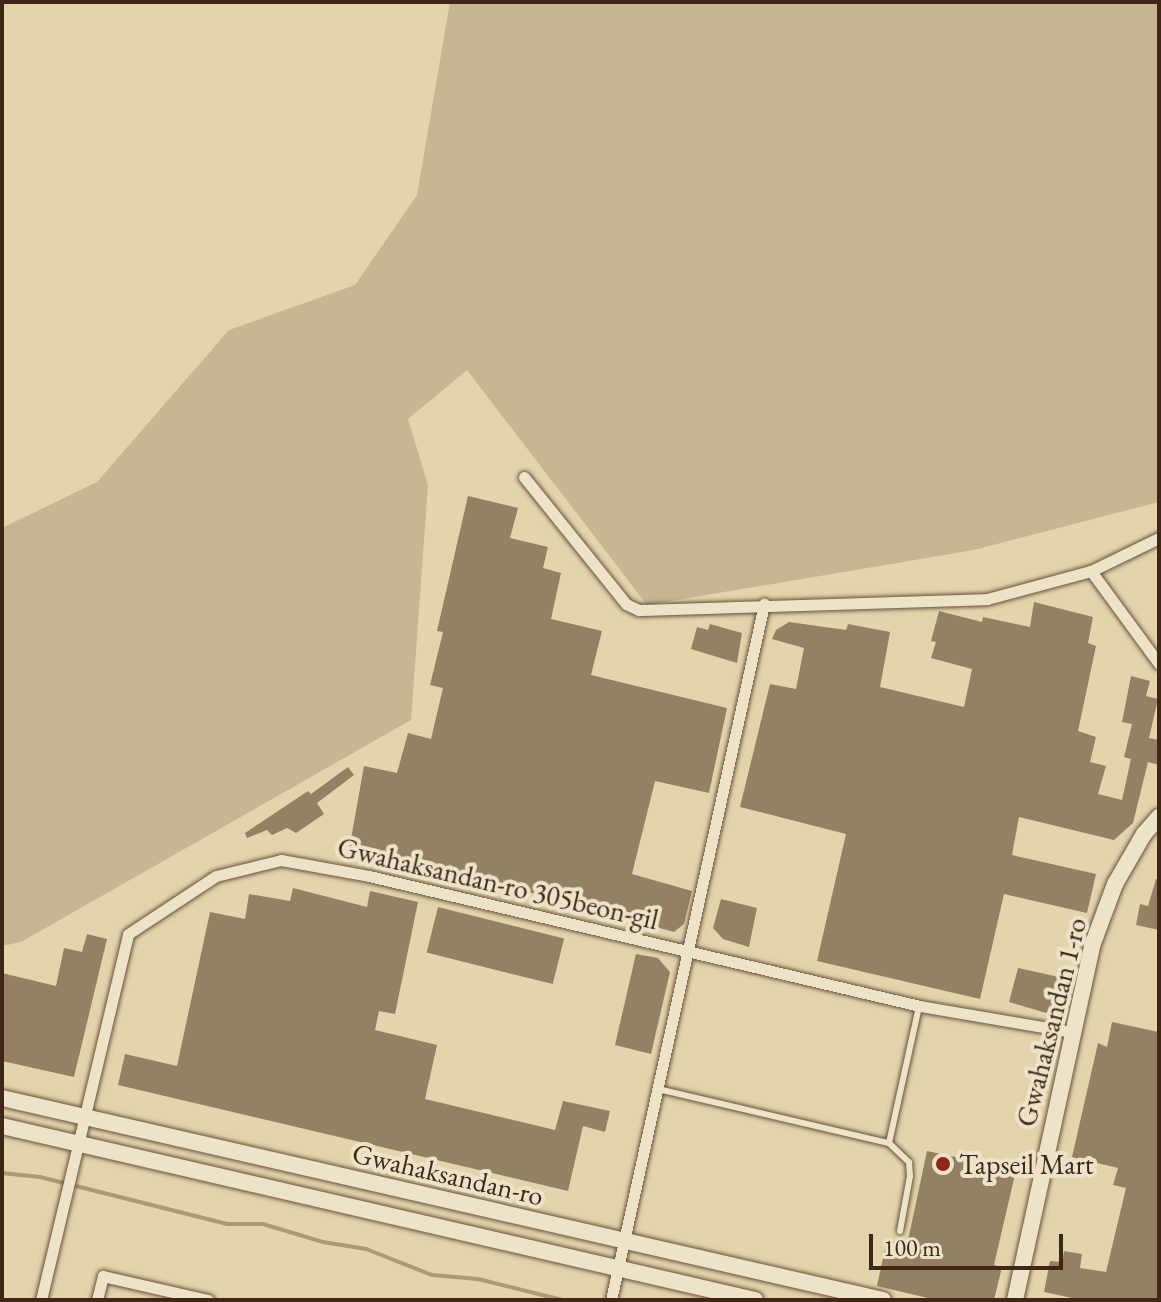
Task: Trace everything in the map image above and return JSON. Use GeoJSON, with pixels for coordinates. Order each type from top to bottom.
{"type":"FeatureCollection","features":[{"type":"Feature","properties":{"kind":"main road","name":"Gwahaksandan 1-ro"},"geometry":{"type":"LineString","coordinates":[[1015,1300],[1092,946],[1115,884],[1144,834],[1159,817]]}},
{"type":"Feature","properties":{"kind":"main road","name":"Gwahaksandan-ro"},"geometry":{"type":"LineString","coordinates":[[2,1098],[80,1131],[622,1254],[883,1300]]}},
{"type":"Feature","properties":{"kind":"main road","name":"Gwahaksandan-ro"},"geometry":{"type":"LineString","coordinates":[[2,1126],[80,1131],[622,1254],[755,1300]]}},
{"type":"Feature","properties":{"kind":"street"},"geometry":{"type":"LineString","coordinates":[[524,477],[626,604],[639,610],[987,599],[1091,571],[1159,538]]}},
{"type":"Feature","properties":{"kind":"street"},"geometry":{"type":"LineString","coordinates":[[1091,571],[1159,664]]}},
{"type":"Feature","properties":{"kind":"street"},"geometry":{"type":"LineString","coordinates":[[611,1300],[764,604]]}},
{"type":"Feature","properties":{"kind":"street","name":"Gwahaksandan-ro 305beon-gil"},"geometry":{"type":"LineString","coordinates":[[41,1300],[128,934],[216,876],[281,860],[369,876],[920,1006],[1072,1032]]}},
{"type":"Feature","properties":{"kind":"street"},"geometry":{"type":"LineString","coordinates":[[97,1300],[103,1276],[208,1300]]}},
{"type":"Feature","properties":{"kind":"lane"},"geometry":{"type":"LineString","coordinates":[[889,1143],[920,1006]]}},
{"type":"Feature","properties":{"kind":"lane"},"geometry":{"type":"LineString","coordinates":[[658,1089],[889,1143],[909,1162],[910,1176],[900,1231]]}},
{"type":"Feature","properties":{"kind":"shaded area"},"geometry":{"type":"Polygon","coordinates":[[[450,2],[1159,2],[1159,502],[974,550],[647,605],[467,370],[408,419],[428,485],[411,720],[21,942],[2,946],[2,528],[97,482],[229,330],[355,285],[417,195],[450,2]]]}},
{"type":"Feature","properties":{"kind":"building"},"geometry":{"type":"Polygon","coordinates":[[[468,496],[518,508],[510,538],[548,547],[543,568],[561,573],[551,619],[602,631],[591,675],[727,708],[709,793],[655,781],[632,874],[692,891],[684,924],[674,932],[627,919],[628,916],[349,850],[364,766],[397,773],[408,733],[431,739],[443,688],[430,685],[443,632],[437,631],[468,496]]]}},
{"type":"Feature","properties":{"kind":"building"},"geometry":{"type":"Polygon","coordinates":[[[1034,602],[1093,617],[1088,643],[1096,646],[1078,731],[1096,737],[1090,762],[1106,766],[1098,794],[1122,800],[1131,759],[1124,757],[1132,724],[1122,722],[1131,676],[1150,681],[1146,696],[1158,699],[1149,738],[1159,740],[1159,765],[1148,762],[1133,823],[1114,840],[1019,817],[1012,855],[1096,874],[1087,913],[1004,894],[980,999],[817,961],[846,834],[740,807],[770,684],[796,689],[804,648],[772,639],[776,630],[789,622],[846,630],[848,624],[890,632],[880,687],[964,707],[972,669],[931,658],[936,642],[931,641],[939,611],[982,622],[983,617],[1030,627],[1034,602]]]}},
{"type":"Feature","properties":{"kind":"building"},"geometry":{"type":"Polygon","coordinates":[[[710,624],[742,633],[737,663],[691,649],[697,627],[708,630],[710,624]]]}},
{"type":"Feature","properties":{"kind":"building"},"geometry":{"type":"Polygon","coordinates":[[[348,767],[354,775],[317,803],[324,814],[296,833],[287,828],[272,835],[267,830],[247,838],[245,833],[308,791],[311,794],[348,767]]]}},
{"type":"Feature","properties":{"kind":"building"},"geometry":{"type":"Polygon","coordinates":[[[1156,879],[1159,879],[1159,930],[1136,925],[1140,904],[1148,906],[1156,879]]]}},
{"type":"Feature","properties":{"kind":"building"},"geometry":{"type":"Polygon","coordinates":[[[293,888],[367,907],[370,891],[418,902],[395,1014],[379,1011],[375,1030],[437,1045],[425,1099],[555,1130],[563,1101],[610,1111],[605,1132],[583,1126],[568,1191],[118,1085],[125,1054],[177,1066],[210,912],[245,919],[249,894],[290,901],[293,888]]]}},
{"type":"Feature","properties":{"kind":"building"},"geometry":{"type":"Polygon","coordinates":[[[721,899],[757,908],[749,947],[723,939],[713,928],[721,899]]]}},
{"type":"Feature","properties":{"kind":"building"},"geometry":{"type":"Polygon","coordinates":[[[438,907],[564,938],[553,984],[427,953],[438,907]]]}},
{"type":"Feature","properties":{"kind":"building"},"geometry":{"type":"Polygon","coordinates":[[[87,934],[107,939],[74,1077],[2,1061],[2,973],[56,986],[64,948],[82,952],[87,934]]]}},
{"type":"Feature","properties":{"kind":"building"},"geometry":{"type":"Polygon","coordinates":[[[636,954],[658,958],[670,972],[651,1054],[615,1045],[636,954]]]}},
{"type":"Feature","properties":{"kind":"building"},"geometry":{"type":"Polygon","coordinates":[[[1018,968],[1064,978],[1057,1007],[1046,1013],[1009,1002],[1018,968]]]}},
{"type":"Feature","properties":{"kind":"building"},"geometry":{"type":"Polygon","coordinates":[[[1112,1022],[1159,1032],[1159,1300],[1081,1300],[1044,1292],[1050,1261],[1062,1262],[1064,1251],[1082,1254],[1080,1268],[1106,1272],[1126,1188],[1113,1185],[1118,1168],[1072,1157],[1098,1043],[1107,1047],[1112,1022]]]}},
{"type":"Feature","properties":{"kind":"building"},"geometry":{"type":"Polygon","coordinates":[[[927,1151],[1016,1170],[994,1265],[1002,1267],[994,1300],[936,1300],[877,1286],[887,1240],[907,1245],[927,1151]]]}},
{"type":"Feature","properties":{"kind":"waterway"},"geometry":{"type":"LineString","coordinates":[[2,1173],[40,1177],[227,1224],[263,1224],[323,1242],[366,1249],[432,1275],[478,1279],[562,1300]]}},
{"type":"Feature","properties":{"kind":"place","name":"Tapseil Mart"},"geometry":{"type":"Point","coordinates":[943,1164]}}]}
